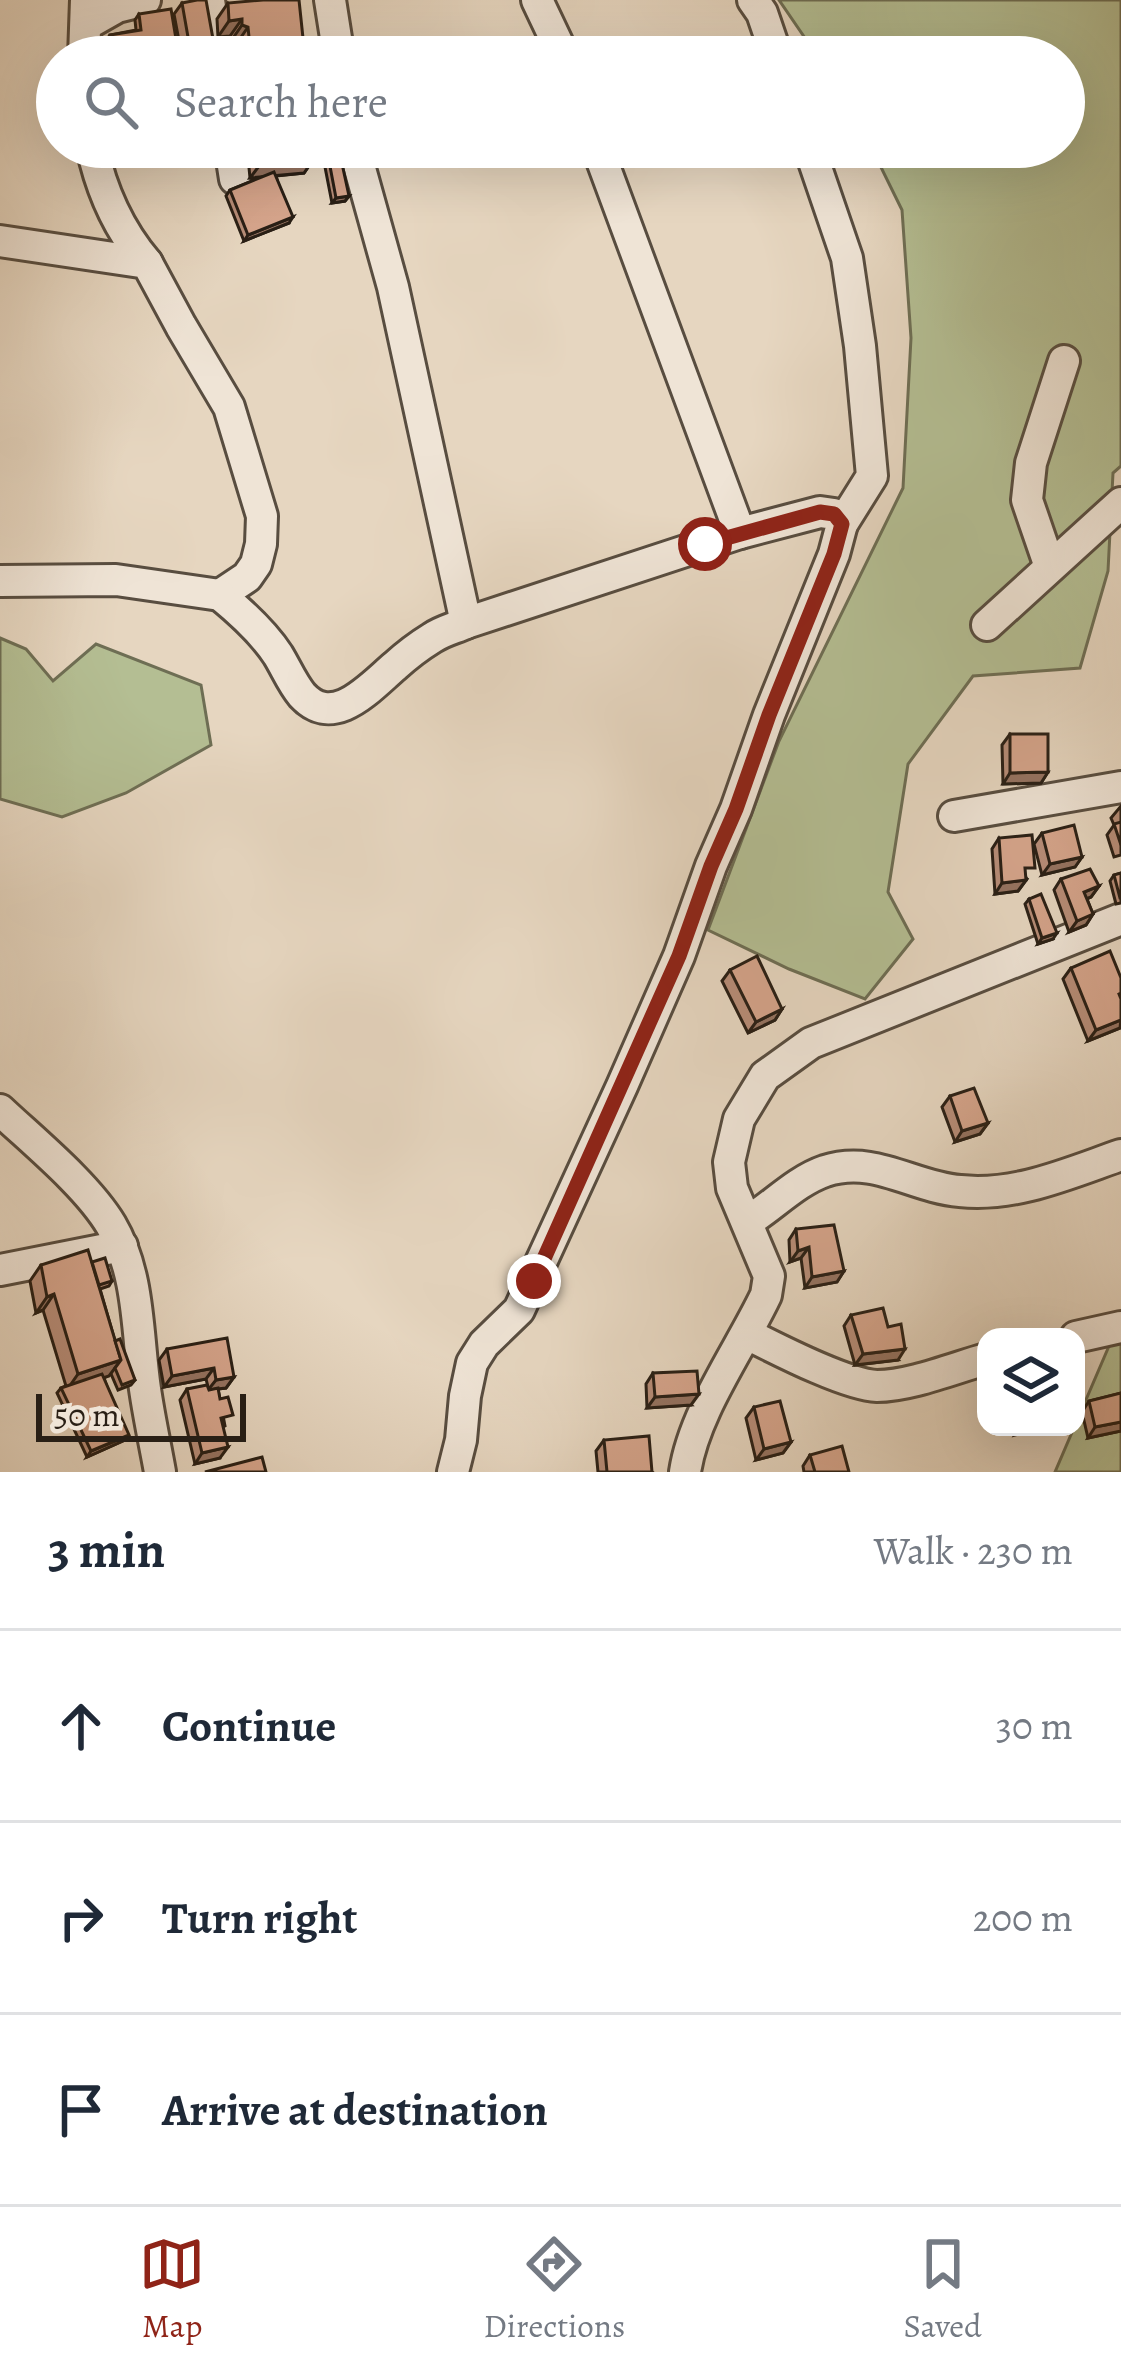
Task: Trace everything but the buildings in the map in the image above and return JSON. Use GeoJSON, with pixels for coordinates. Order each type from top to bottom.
{"type":"FeatureCollection","features":[{"type":"Feature","properties":{"kind":"street"},"geometry":{"type":"LineString","coordinates":[[87,12],[146,0]]}},
{"type":"Feature","properties":{"kind":"street"},"geometry":{"type":"LineString","coordinates":[[208,0],[214,36]]}},
{"type":"Feature","properties":{"kind":"street"},"geometry":{"type":"LineString","coordinates":[[330,0],[336,36]]}},
{"type":"Feature","properties":{"kind":"street"},"geometry":{"type":"LineString","coordinates":[[537,0],[554,36]]}},
{"type":"Feature","properties":{"kind":"street"},"geometry":{"type":"LineString","coordinates":[[753,0],[770,36]]}},
{"type":"Feature","properties":{"kind":"street"},"geometry":{"type":"LineString","coordinates":[[100,168],[127,238],[147,263],[230,406],[262,516],[256,564],[247,577],[220,595]]}},
{"type":"Feature","properties":{"kind":"street"},"geometry":{"type":"LineString","coordinates":[[233,168],[235,179]]}},
{"type":"Feature","properties":{"kind":"street"},"geometry":{"type":"LineString","coordinates":[[360,168],[393,287],[466,623]]}},
{"type":"Feature","properties":{"kind":"street"},"geometry":{"type":"LineString","coordinates":[[605,168],[740,533]]}},
{"type":"Feature","properties":{"kind":"street"},"geometry":{"type":"LineString","coordinates":[[453,1472],[472,1363],[484,1344],[519,1310],[622,1086],[679,956],[842,524],[872,476],[848,258],[816,168]]}},
{"type":"Feature","properties":{"kind":"street"},"geometry":{"type":"LineString","coordinates":[[0,241],[147,263]]}},
{"type":"Feature","properties":{"kind":"street"},"geometry":{"type":"LineString","coordinates":[[1050,567],[1027,500],[1031,463],[1064,361]]}},
{"type":"Feature","properties":{"kind":"street"},"geometry":{"type":"LineString","coordinates":[[987,625],[1121,503]]}},
{"type":"Feature","properties":{"kind":"street"},"geometry":{"type":"LineString","coordinates":[[0,581],[116,580],[220,595],[259,630],[310,704],[341,707],[358,699],[434,636],[466,623],[740,533],[820,512],[834,514],[842,524]]}},
{"type":"Feature","properties":{"kind":"street"},"geometry":{"type":"LineString","coordinates":[[954,816],[1121,787]]}},
{"type":"Feature","properties":{"kind":"street"},"geometry":{"type":"LineString","coordinates":[[685,1472],[703,1419],[766,1295],[769,1276],[732,1188],[729,1162],[739,1119],[765,1076],[811,1043],[1121,919]]}},
{"type":"Feature","properties":{"kind":"street"},"geometry":{"type":"LineString","coordinates":[[0,1110],[79,1186],[108,1219],[122,1246],[160,1472]]}},
{"type":"Feature","properties":{"kind":"street"},"geometry":{"type":"LineString","coordinates":[[747,1222],[807,1179],[828,1170],[882,1168],[927,1185],[985,1192],[1057,1178],[1121,1155]]}},
{"type":"Feature","properties":{"kind":"street"},"geometry":{"type":"LineString","coordinates":[[0,1270],[122,1246]]}},
{"type":"Feature","properties":{"kind":"street"},"geometry":{"type":"LineString","coordinates":[[1085,1335],[1121,1328]]}},
{"type":"Feature","properties":{"kind":"street"},"geometry":{"type":"LineString","coordinates":[[747,1334],[874,1386],[899,1384],[977,1362]]}},
{"type":"Feature","properties":{"kind":"green space"},"geometry":{"type":"Polygon","coordinates":[[[779,0],[1121,0],[1121,466],[1113,473],[1108,571],[1080,668],[973,676],[908,764],[888,892],[913,939],[865,999],[708,930],[779,741],[903,488],[911,338],[902,210],[881,168],[1085,168],[1085,36],[804,36],[779,0]]]}},
{"type":"Feature","properties":{"kind":"green space"},"geometry":{"type":"Polygon","coordinates":[[[0,638],[26,649],[53,681],[96,644],[201,685],[211,745],[126,793],[62,817],[0,799],[0,638]]]}},
{"type":"Feature","properties":{"kind":"green space"},"geometry":{"type":"Polygon","coordinates":[[[1121,1318],[1121,1472],[1055,1472],[1070,1436],[1085,1436],[1085,1402],[1121,1318]]]}},
{"type":"Feature","properties":{"kind":"route"},"geometry":{"type":"LineString","coordinates":[[534,1281],[679,956],[842,524],[834,514],[820,512],[705,544]]}}]}
